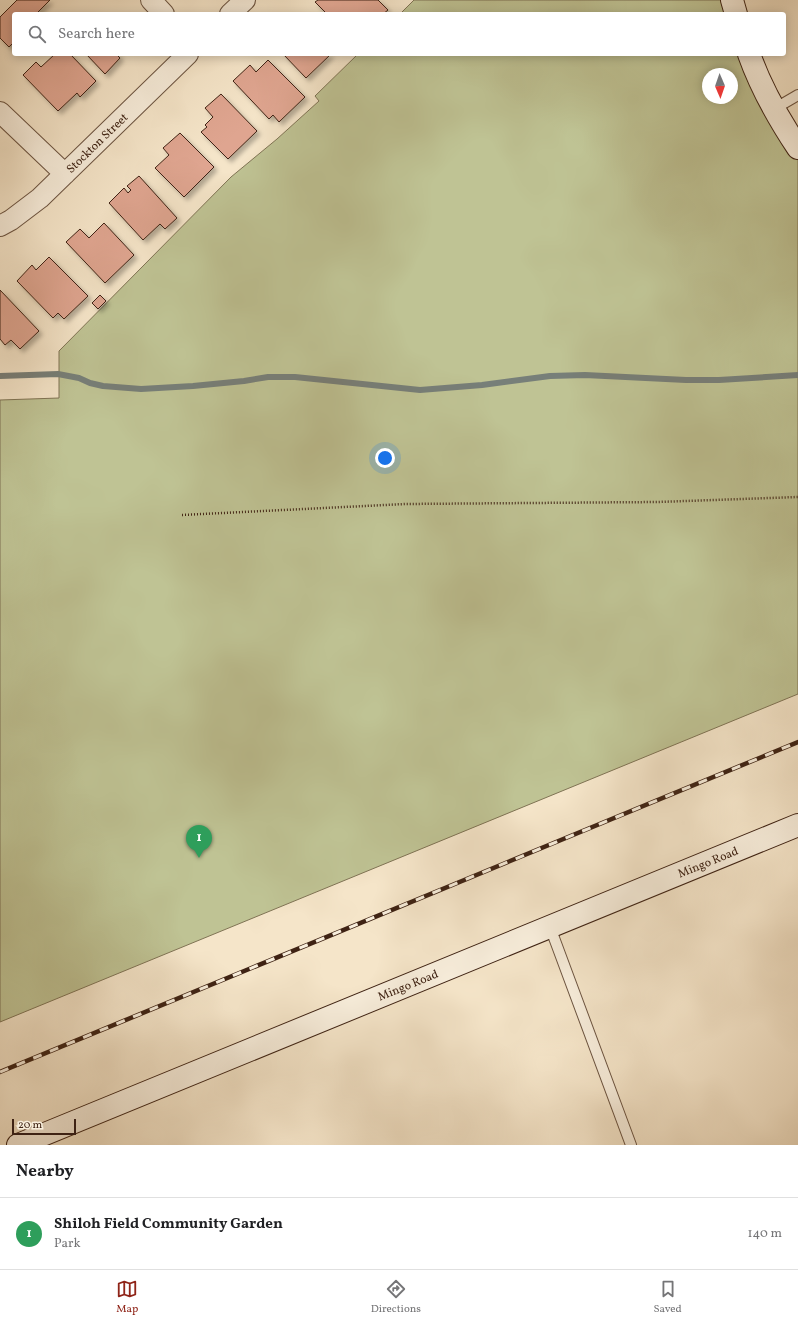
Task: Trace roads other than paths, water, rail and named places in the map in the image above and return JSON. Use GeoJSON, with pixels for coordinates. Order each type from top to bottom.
{"type":"FeatureCollection","features":[{"type":"Feature","properties":{"kind":"street"},"geometry":{"type":"LineString","coordinates":[[151,0],[162,12]]}},
{"type":"Feature","properties":{"kind":"street"},"geometry":{"type":"LineString","coordinates":[[232,12],[245,0]]}},
{"type":"Feature","properties":{"kind":"street"},"geometry":{"type":"LineString","coordinates":[[732,0],[735,12]]}},
{"type":"Feature","properties":{"kind":"street","name":"Stockton Street"},"geometry":{"type":"LineString","coordinates":[[0,226],[35,202],[186,56]]}},
{"type":"Feature","properties":{"kind":"street"},"geometry":{"type":"LineString","coordinates":[[750,56],[774,109],[795,136]]}},
{"type":"Feature","properties":{"kind":"street"},"geometry":{"type":"LineString","coordinates":[[0,112],[65,174]]}},
{"type":"Feature","properties":{"kind":"street","name":"Mingo Road"},"geometry":{"type":"LineString","coordinates":[[18,1145],[798,824]]}},
{"type":"Feature","properties":{"kind":"lane"},"geometry":{"type":"LineString","coordinates":[[774,109],[798,95]]}},
{"type":"Feature","properties":{"kind":"lane"},"geometry":{"type":"LineString","coordinates":[[550,927],[631,1145]]}},
{"type":"Feature","properties":{"kind":"waterway"},"geometry":{"type":"LineString","coordinates":[[0,376],[58,374],[79,378],[90,383],[103,386],[141,389],[193,386],[268,377],[295,377],[420,390],[482,385],[550,376],[585,375],[686,380],[719,380],[798,375]]}},
{"type":"Feature","properties":{"kind":"railway"},"geometry":{"type":"LineString","coordinates":[[0,1072],[798,742]]}},
{"type":"Feature","properties":{"kind":"place","name":"Shiloh Field Community Garden"},"geometry":{"type":"Point","coordinates":[199,858]}}]}
